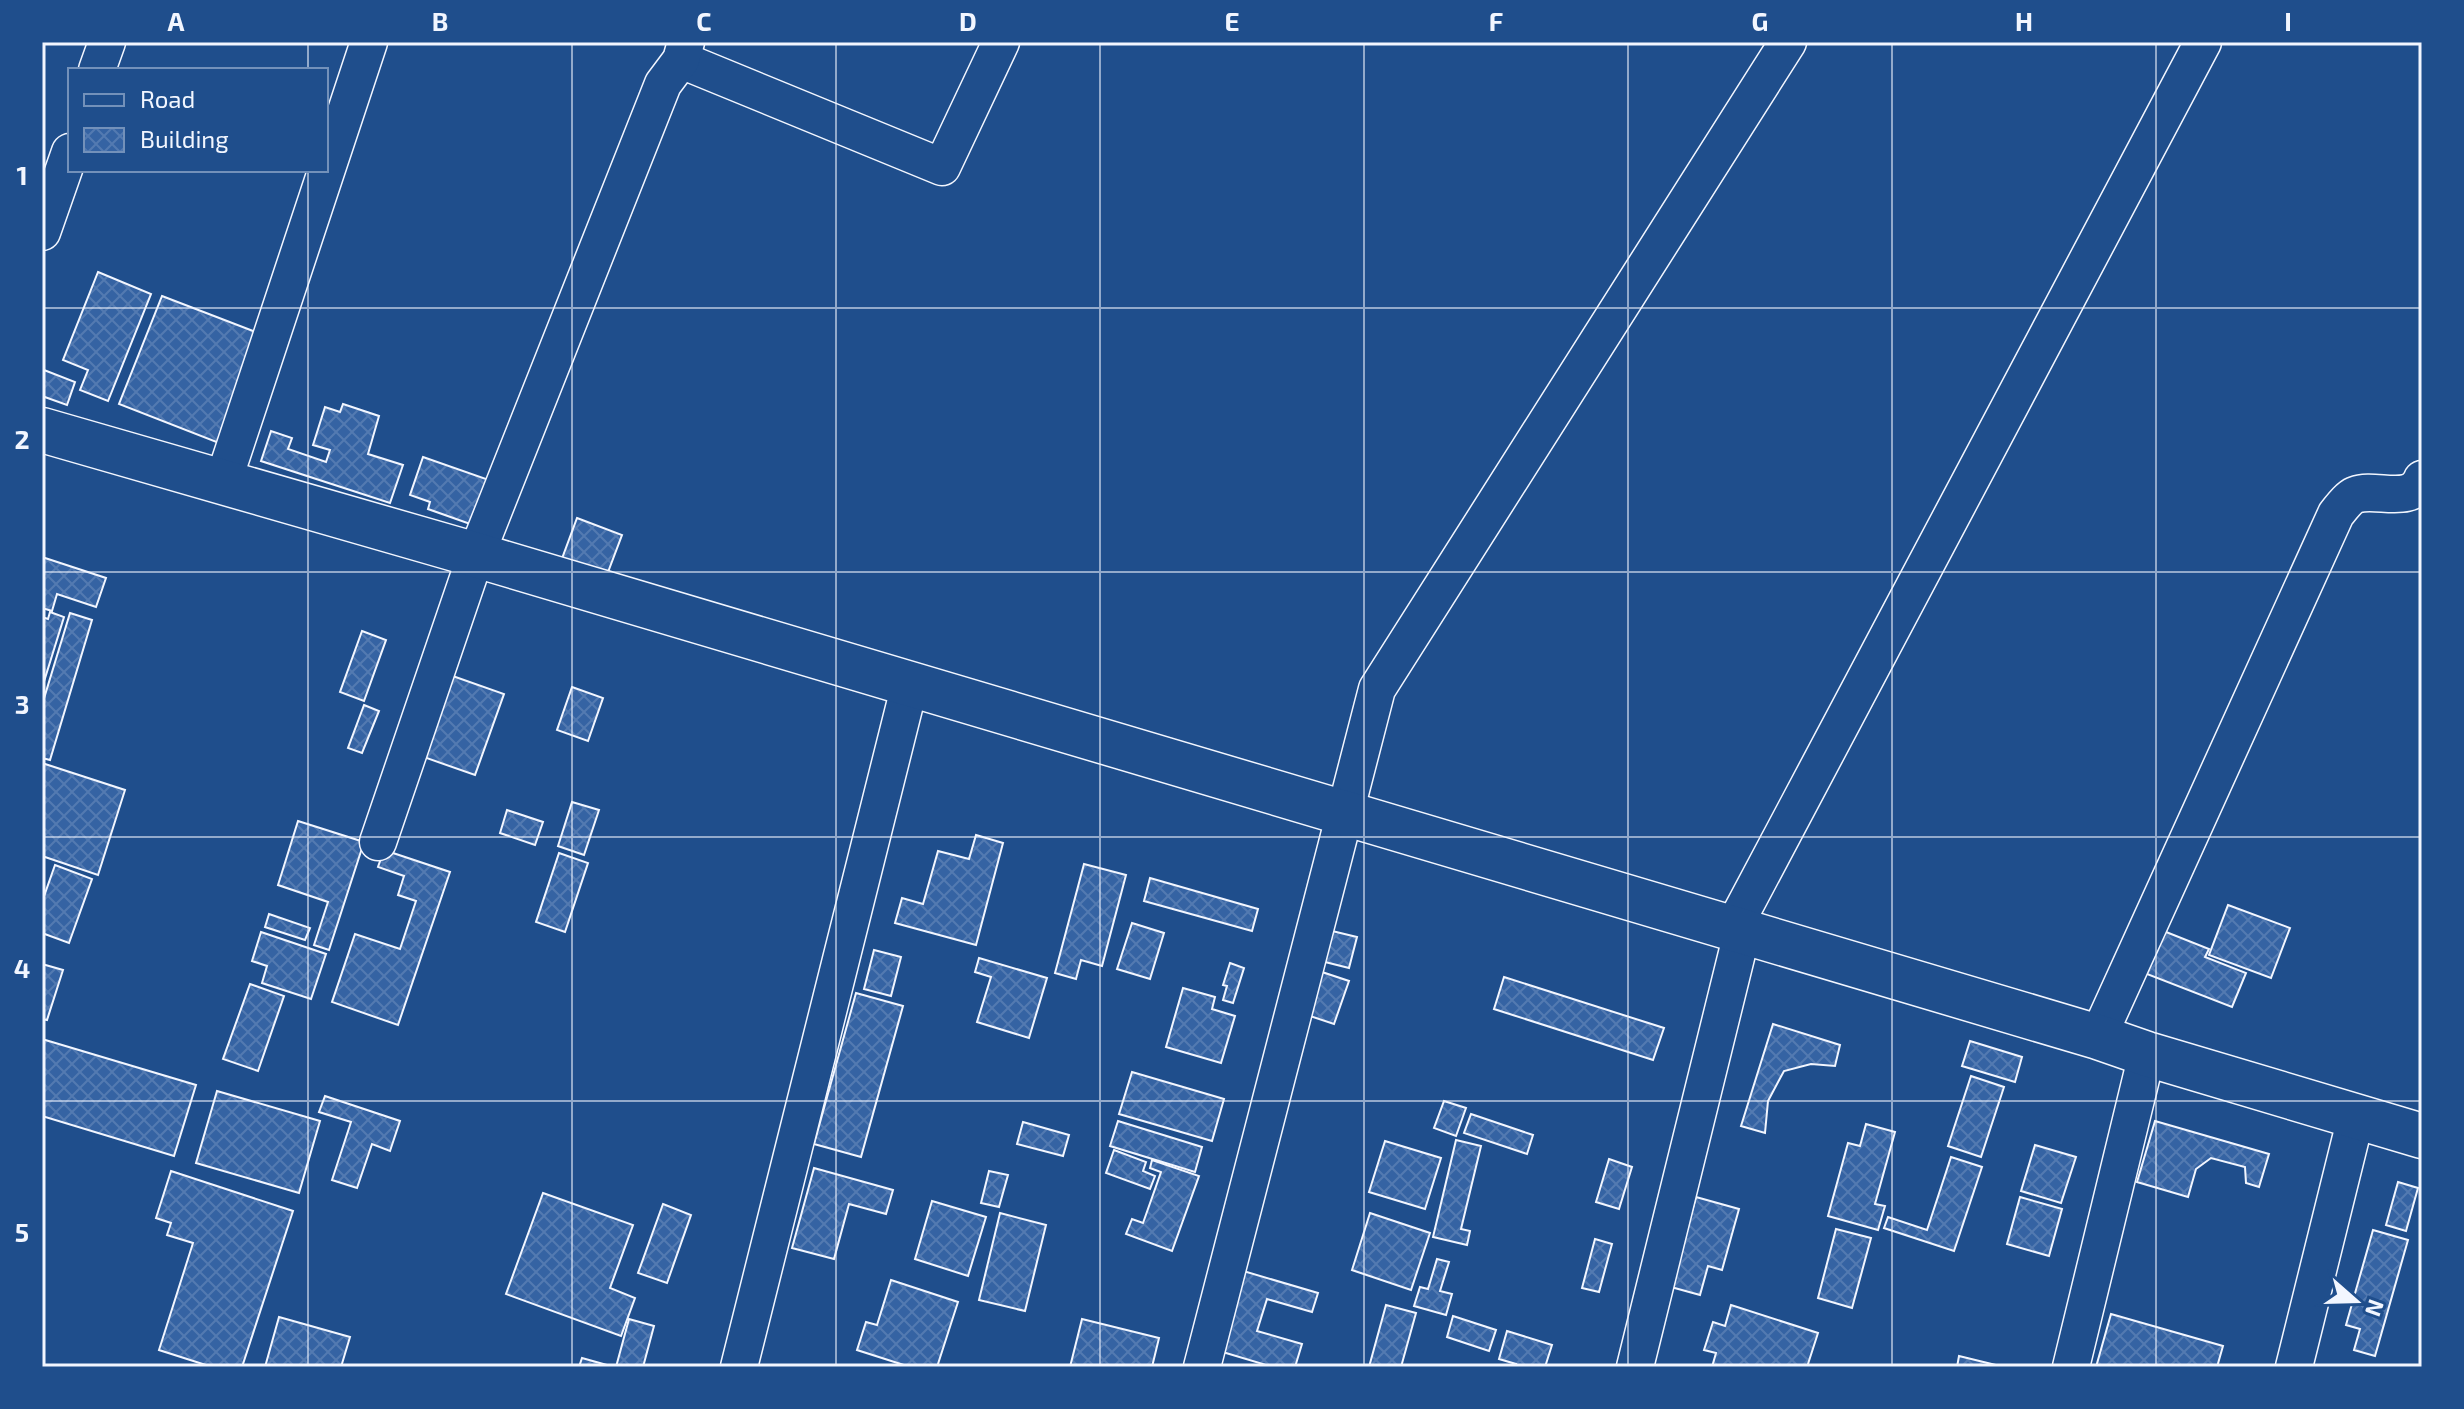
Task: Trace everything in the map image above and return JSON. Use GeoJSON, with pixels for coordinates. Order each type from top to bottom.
{"type":"FeatureCollection","features":[{"type":"Feature","properties":{"kind":"main road"},"geometry":{"type":"LineString","coordinates":[[42,430],[476,555],[2422,1136]]}},
{"type":"Feature","properties":{"kind":"street"},"geometry":{"type":"LineString","coordinates":[[98,68],[107,42]]}},
{"type":"Feature","properties":{"kind":"street"},"geometry":{"type":"LineString","coordinates":[[328,166],[369,42]]}},
{"type":"Feature","properties":{"kind":"street"},"geometry":{"type":"LineString","coordinates":[[378,842],[476,555],[663,84],[683,51],[942,167],[1001,42]]}},
{"type":"Feature","properties":{"kind":"street"},"geometry":{"type":"LineString","coordinates":[[1202,1367],[1377,689],[1788,42]]}},
{"type":"Feature","properties":{"kind":"street"},"geometry":{"type":"LineString","coordinates":[[1635,1367],[1737,932],[2203,42]]}},
{"type":"Feature","properties":{"kind":"street"},"geometry":{"type":"LineString","coordinates":[[42,232],[68,158]]}},
{"type":"Feature","properties":{"kind":"street"},"geometry":{"type":"LineString","coordinates":[[223,482],[326,172]]}},
{"type":"Feature","properties":{"kind":"street"},"geometry":{"type":"LineString","coordinates":[[2098,1037],[2336,514],[2353,495],[2407,494],[2420,486],[2422,479]]}},
{"type":"Feature","properties":{"kind":"street"},"geometry":{"type":"LineString","coordinates":[[739,1367],[910,684]]}},
{"type":"Feature","properties":{"kind":"street"},"geometry":{"type":"LineString","coordinates":[[2071,1367],[2147,1054]]}},
{"type":"Feature","properties":{"kind":"street"},"geometry":{"type":"LineString","coordinates":[[2294,1367],[2356,1117]]}},
{"type":"Feature","properties":{"kind":"building"},"geometry":{"type":"Polygon","coordinates":[[[98,272],[151,294],[108,401],[80,390],[88,370],[63,360],[98,272]]]}},
{"type":"Feature","properties":{"kind":"building"},"geometry":{"type":"Polygon","coordinates":[[[162,296],[261,334],[219,443],[119,404],[162,296]]]}},
{"type":"Feature","properties":{"kind":"building"},"geometry":{"type":"Polygon","coordinates":[[[44,370],[75,382],[67,405],[42,396],[44,370]]]}},
{"type":"Feature","properties":{"kind":"building"},"geometry":{"type":"Polygon","coordinates":[[[343,404],[379,416],[368,454],[403,465],[390,503],[261,461],[271,431],[292,438],[288,449],[326,462],[330,450],[313,445],[325,407],[340,412],[343,404]]]}},
{"type":"Feature","properties":{"kind":"building"},"geometry":{"type":"Polygon","coordinates":[[[423,457],[489,480],[473,525],[428,509],[430,502],[410,495],[423,457]]]}},
{"type":"Feature","properties":{"kind":"building"},"geometry":{"type":"Polygon","coordinates":[[[577,518],[622,535],[605,580],[560,564],[577,518]]]}},
{"type":"Feature","properties":{"kind":"building"},"geometry":{"type":"Polygon","coordinates":[[[42,557],[106,578],[96,607],[57,594],[52,611],[42,608],[42,557]]]}},
{"type":"Feature","properties":{"kind":"building"},"geometry":{"type":"Polygon","coordinates":[[[50,612],[64,617],[42,688],[42,617],[48,619],[50,612]]]}},
{"type":"Feature","properties":{"kind":"building"},"geometry":{"type":"Polygon","coordinates":[[[70,613],[92,620],[50,760],[42,758],[42,705],[70,613]]]}},
{"type":"Feature","properties":{"kind":"building"},"geometry":{"type":"Polygon","coordinates":[[[362,631],[386,640],[364,701],[340,692],[362,631]]]}},
{"type":"Feature","properties":{"kind":"building"},"geometry":{"type":"Polygon","coordinates":[[[447,674],[504,694],[475,775],[418,755],[447,674]]]}},
{"type":"Feature","properties":{"kind":"building"},"geometry":{"type":"Polygon","coordinates":[[[572,687],[603,698],[588,741],[557,730],[572,687]]]}},
{"type":"Feature","properties":{"kind":"building"},"geometry":{"type":"Polygon","coordinates":[[[364,705],[379,711],[362,753],[348,748],[364,705]]]}},
{"type":"Feature","properties":{"kind":"building"},"geometry":{"type":"Polygon","coordinates":[[[42,763],[125,790],[98,875],[42,856],[42,763]]]}},
{"type":"Feature","properties":{"kind":"building"},"geometry":{"type":"Polygon","coordinates":[[[572,802],[599,810],[584,855],[558,846],[572,802]]]}},
{"type":"Feature","properties":{"kind":"building"},"geometry":{"type":"Polygon","coordinates":[[[507,810],[543,822],[535,845],[500,833],[507,810]]]}},
{"type":"Feature","properties":{"kind":"building"},"geometry":{"type":"Polygon","coordinates":[[[298,821],[364,842],[329,950],[314,945],[328,902],[278,885],[298,821]]]}},
{"type":"Feature","properties":{"kind":"building"},"geometry":{"type":"Polygon","coordinates":[[[976,835],[1003,843],[976,945],[895,923],[902,898],[923,904],[938,851],[969,859],[976,835]]]}},
{"type":"Feature","properties":{"kind":"building"},"geometry":{"type":"Polygon","coordinates":[[[384,850],[450,872],[398,1025],[332,1002],[355,934],[400,949],[416,901],[398,895],[404,876],[378,867],[384,850]]]}},
{"type":"Feature","properties":{"kind":"building"},"geometry":{"type":"Polygon","coordinates":[[[559,853],[588,863],[565,932],[536,922],[559,853]]]}},
{"type":"Feature","properties":{"kind":"building"},"geometry":{"type":"Polygon","coordinates":[[[1084,864],[1126,875],[1102,966],[1081,960],[1076,979],[1055,973],[1084,864]]]}},
{"type":"Feature","properties":{"kind":"building"},"geometry":{"type":"Polygon","coordinates":[[[55,865],[92,879],[69,943],[42,933],[42,902],[55,865]]]}},
{"type":"Feature","properties":{"kind":"building"},"geometry":{"type":"Polygon","coordinates":[[[1150,878],[1258,909],[1252,931],[1144,901],[1150,878]]]}},
{"type":"Feature","properties":{"kind":"building"},"geometry":{"type":"Polygon","coordinates":[[[2228,905],[2290,928],[2271,978],[2209,955],[2228,905]]]}},
{"type":"Feature","properties":{"kind":"building"},"geometry":{"type":"Polygon","coordinates":[[[269,914],[310,928],[305,940],[265,927],[269,914]]]}},
{"type":"Feature","properties":{"kind":"building"},"geometry":{"type":"Polygon","coordinates":[[[1132,923],[1164,933],[1150,979],[1117,969],[1132,923]]]}},
{"type":"Feature","properties":{"kind":"building"},"geometry":{"type":"Polygon","coordinates":[[[2151,926],[2209,949],[2205,957],[2246,973],[2232,1007],[2134,969],[2151,926]]]}},
{"type":"Feature","properties":{"kind":"building"},"geometry":{"type":"Polygon","coordinates":[[[1328,930],[1357,937],[1349,968],[1321,961],[1328,930]]]}},
{"type":"Feature","properties":{"kind":"building"},"geometry":{"type":"Polygon","coordinates":[[[261,932],[326,954],[311,999],[262,983],[267,966],[252,961],[261,932]]]}},
{"type":"Feature","properties":{"kind":"building"},"geometry":{"type":"Polygon","coordinates":[[[874,950],[901,957],[891,996],[864,989],[874,950]]]}},
{"type":"Feature","properties":{"kind":"building"},"geometry":{"type":"Polygon","coordinates":[[[979,958],[1047,978],[1029,1038],[977,1022],[991,977],[975,972],[979,958]]]}},
{"type":"Feature","properties":{"kind":"building"},"geometry":{"type":"Polygon","coordinates":[[[1230,963],[1244,968],[1233,1003],[1223,1000],[1227,986],[1223,985],[1230,963]]]}},
{"type":"Feature","properties":{"kind":"building"},"geometry":{"type":"Polygon","coordinates":[[[42,964],[63,970],[47,1020],[42,1019],[42,964]]]}},
{"type":"Feature","properties":{"kind":"building"},"geometry":{"type":"Polygon","coordinates":[[[1322,972],[1349,981],[1334,1024],[1307,1015],[1322,972]]]}},
{"type":"Feature","properties":{"kind":"building"},"geometry":{"type":"Polygon","coordinates":[[[1504,977],[1664,1028],[1653,1060],[1494,1009],[1504,977]]]}},
{"type":"Feature","properties":{"kind":"building"},"geometry":{"type":"Polygon","coordinates":[[[250,984],[284,996],[258,1071],[223,1059],[250,984]]]}},
{"type":"Feature","properties":{"kind":"building"},"geometry":{"type":"Polygon","coordinates":[[[1183,988],[1215,997],[1212,1009],[1235,1016],[1221,1063],[1166,1047],[1183,988]]]}},
{"type":"Feature","properties":{"kind":"building"},"geometry":{"type":"Polygon","coordinates":[[[856,993],[903,1006],[861,1157],[814,1144],[856,993]]]}},
{"type":"Feature","properties":{"kind":"building"},"geometry":{"type":"Polygon","coordinates":[[[1773,1024],[1840,1045],[1835,1066],[1811,1064],[1784,1071],[1768,1101],[1765,1133],[1741,1126],[1773,1024]]]}},
{"type":"Feature","properties":{"kind":"building"},"geometry":{"type":"Polygon","coordinates":[[[42,1039],[196,1085],[174,1156],[42,1116],[42,1039]]]}},
{"type":"Feature","properties":{"kind":"building"},"geometry":{"type":"Polygon","coordinates":[[[1970,1041],[2022,1057],[2015,1082],[1962,1066],[1970,1041]]]}},
{"type":"Feature","properties":{"kind":"building"},"geometry":{"type":"Polygon","coordinates":[[[1132,1072],[1224,1099],[1212,1141],[1119,1114],[1132,1072]]]}},
{"type":"Feature","properties":{"kind":"building"},"geometry":{"type":"Polygon","coordinates":[[[1971,1076],[2004,1087],[1981,1157],[1948,1146],[1971,1076]]]}},
{"type":"Feature","properties":{"kind":"building"},"geometry":{"type":"Polygon","coordinates":[[[217,1091],[320,1121],[299,1193],[196,1163],[217,1091]]]}},
{"type":"Feature","properties":{"kind":"building"},"geometry":{"type":"Polygon","coordinates":[[[325,1096],[400,1121],[390,1151],[372,1144],[357,1188],[332,1180],[351,1122],[319,1112],[325,1096]]]}},
{"type":"Feature","properties":{"kind":"building"},"geometry":{"type":"Polygon","coordinates":[[[1444,1101],[1466,1108],[1456,1136],[1434,1128],[1444,1101]]]}},
{"type":"Feature","properties":{"kind":"building"},"geometry":{"type":"Polygon","coordinates":[[[1471,1114],[1533,1135],[1527,1154],[1464,1133],[1471,1114]]]}},
{"type":"Feature","properties":{"kind":"building"},"geometry":{"type":"Polygon","coordinates":[[[1118,1121],[1202,1147],[1195,1172],[1110,1146],[1118,1121]]]}},
{"type":"Feature","properties":{"kind":"building"},"geometry":{"type":"Polygon","coordinates":[[[2155,1121],[2269,1154],[2259,1187],[2246,1183],[2245,1167],[2211,1158],[2196,1169],[2188,1197],[2137,1182],[2155,1121]]]}},
{"type":"Feature","properties":{"kind":"building"},"geometry":{"type":"Polygon","coordinates":[[[1023,1122],[1069,1135],[1063,1156],[1017,1144],[1023,1122]]]}},
{"type":"Feature","properties":{"kind":"building"},"geometry":{"type":"Polygon","coordinates":[[[1866,1124],[1895,1132],[1875,1204],[1885,1206],[1878,1230],[1828,1216],[1848,1143],[1860,1146],[1866,1124]]]}},
{"type":"Feature","properties":{"kind":"building"},"geometry":{"type":"Polygon","coordinates":[[[1456,1140],[1481,1146],[1461,1229],[1470,1231],[1467,1245],[1433,1237],[1456,1140]]]}},
{"type":"Feature","properties":{"kind":"building"},"geometry":{"type":"Polygon","coordinates":[[[1385,1141],[1441,1158],[1425,1209],[1369,1192],[1385,1141]]]}},
{"type":"Feature","properties":{"kind":"building"},"geometry":{"type":"Polygon","coordinates":[[[2035,1145],[2076,1157],[2061,1203],[2021,1191],[2035,1145]]]}},
{"type":"Feature","properties":{"kind":"building"},"geometry":{"type":"Polygon","coordinates":[[[1114,1150],[1146,1162],[1143,1171],[1155,1176],[1150,1189],[1106,1173],[1114,1150]]]}},
{"type":"Feature","properties":{"kind":"building"},"geometry":{"type":"Polygon","coordinates":[[[1951,1157],[1982,1167],[1954,1251],[1884,1228],[1888,1217],[1927,1230],[1951,1157]]]}},
{"type":"Feature","properties":{"kind":"building"},"geometry":{"type":"Polygon","coordinates":[[[1609,1159],[1632,1167],[1619,1209],[1596,1202],[1609,1159]]]}},
{"type":"Feature","properties":{"kind":"building"},"geometry":{"type":"Polygon","coordinates":[[[1152,1160],[1199,1176],[1172,1251],[1126,1234],[1132,1219],[1143,1223],[1161,1172],[1150,1168],[1152,1160]]]}},
{"type":"Feature","properties":{"kind":"building"},"geometry":{"type":"Polygon","coordinates":[[[814,1168],[893,1190],[886,1214],[849,1204],[834,1259],[792,1248],[814,1168]]]}},
{"type":"Feature","properties":{"kind":"building"},"geometry":{"type":"Polygon","coordinates":[[[171,1171],[293,1211],[242,1367],[212,1367],[159,1350],[193,1243],[167,1235],[171,1223],[156,1218],[171,1171]]]}},
{"type":"Feature","properties":{"kind":"building"},"geometry":{"type":"Polygon","coordinates":[[[989,1171],[1008,1175],[999,1207],[981,1203],[989,1171]]]}},
{"type":"Feature","properties":{"kind":"building"},"geometry":{"type":"Polygon","coordinates":[[[2398,1182],[2418,1188],[2406,1231],[2386,1225],[2398,1182]]]}},
{"type":"Feature","properties":{"kind":"building"},"geometry":{"type":"Polygon","coordinates":[[[543,1193],[633,1225],[610,1288],[635,1298],[621,1336],[506,1294],[543,1193]]]}},
{"type":"Feature","properties":{"kind":"building"},"geometry":{"type":"Polygon","coordinates":[[[1696,1197],[1739,1209],[1722,1270],[1708,1266],[1700,1295],[1671,1287],[1696,1197]]]}},
{"type":"Feature","properties":{"kind":"building"},"geometry":{"type":"Polygon","coordinates":[[[2020,1197],[2062,1209],[2049,1256],[2007,1244],[2020,1197]]]}},
{"type":"Feature","properties":{"kind":"building"},"geometry":{"type":"Polygon","coordinates":[[[932,1201],[986,1217],[968,1276],[915,1259],[932,1201]]]}},
{"type":"Feature","properties":{"kind":"building"},"geometry":{"type":"Polygon","coordinates":[[[663,1204],[691,1215],[667,1283],[638,1273],[663,1204]]]}},
{"type":"Feature","properties":{"kind":"building"},"geometry":{"type":"Polygon","coordinates":[[[1000,1213],[1046,1225],[1025,1311],[979,1300],[1000,1213]]]}},
{"type":"Feature","properties":{"kind":"building"},"geometry":{"type":"Polygon","coordinates":[[[1370,1213],[1430,1233],[1411,1290],[1352,1270],[1370,1213]]]}},
{"type":"Feature","properties":{"kind":"building"},"geometry":{"type":"Polygon","coordinates":[[[1836,1229],[1871,1238],[1852,1308],[1818,1298],[1836,1229]]]}},
{"type":"Feature","properties":{"kind":"building"},"geometry":{"type":"Polygon","coordinates":[[[2373,1230],[2408,1240],[2375,1356],[2354,1350],[2360,1329],[2346,1325],[2373,1230]]]}},
{"type":"Feature","properties":{"kind":"building"},"geometry":{"type":"Polygon","coordinates":[[[1595,1239],[1612,1244],[1599,1292],[1582,1288],[1595,1239]]]}},
{"type":"Feature","properties":{"kind":"building"},"geometry":{"type":"Polygon","coordinates":[[[1437,1259],[1449,1262],[1440,1291],[1452,1294],[1446,1315],[1414,1306],[1420,1287],[1428,1289],[1437,1259]]]}},
{"type":"Feature","properties":{"kind":"building"},"geometry":{"type":"Polygon","coordinates":[[[1240,1270],[1318,1293],[1312,1312],[1267,1299],[1257,1331],[1302,1344],[1295,1367],[1273,1367],[1216,1350],[1240,1270]]]}},
{"type":"Feature","properties":{"kind":"building"},"geometry":{"type":"Polygon","coordinates":[[[891,1280],[958,1302],[937,1367],[910,1367],[857,1350],[866,1322],[877,1325],[891,1280]]]}},
{"type":"Feature","properties":{"kind":"building"},"geometry":{"type":"Polygon","coordinates":[[[1386,1305],[1416,1313],[1401,1367],[1369,1367],[1386,1305]]]}},
{"type":"Feature","properties":{"kind":"building"},"geometry":{"type":"Polygon","coordinates":[[[1731,1305],[1818,1333],[1807,1367],[1712,1367],[1716,1353],[1704,1350],[1713,1322],[1725,1326],[1731,1305]]]}},
{"type":"Feature","properties":{"kind":"building"},"geometry":{"type":"Polygon","coordinates":[[[2111,1314],[2223,1346],[2217,1367],[2096,1367],[2111,1314]]]}},
{"type":"Feature","properties":{"kind":"building"},"geometry":{"type":"Polygon","coordinates":[[[1453,1316],[1496,1330],[1489,1351],[1447,1337],[1453,1316]]]}},
{"type":"Feature","properties":{"kind":"building"},"geometry":{"type":"Polygon","coordinates":[[[279,1317],[350,1337],[341,1367],[265,1367],[279,1317]]]}},
{"type":"Feature","properties":{"kind":"building"},"geometry":{"type":"Polygon","coordinates":[[[629,1319],[654,1326],[643,1367],[616,1367],[629,1319]]]}},
{"type":"Feature","properties":{"kind":"building"},"geometry":{"type":"Polygon","coordinates":[[[1082,1319],[1159,1338],[1152,1367],[1070,1367],[1082,1319]]]}},
{"type":"Feature","properties":{"kind":"building"},"geometry":{"type":"Polygon","coordinates":[[[1507,1331],[1552,1345],[1545,1367],[1515,1367],[1516,1364],[1499,1359],[1507,1331]]]}},
{"type":"Feature","properties":{"kind":"building"},"geometry":{"type":"Polygon","coordinates":[[[1959,1356],[2004,1367],[1957,1367],[1959,1356]]]}},
{"type":"Feature","properties":{"kind":"building"},"geometry":{"type":"Polygon","coordinates":[[[582,1358],[614,1367],[579,1367],[582,1358]]]}}]}
